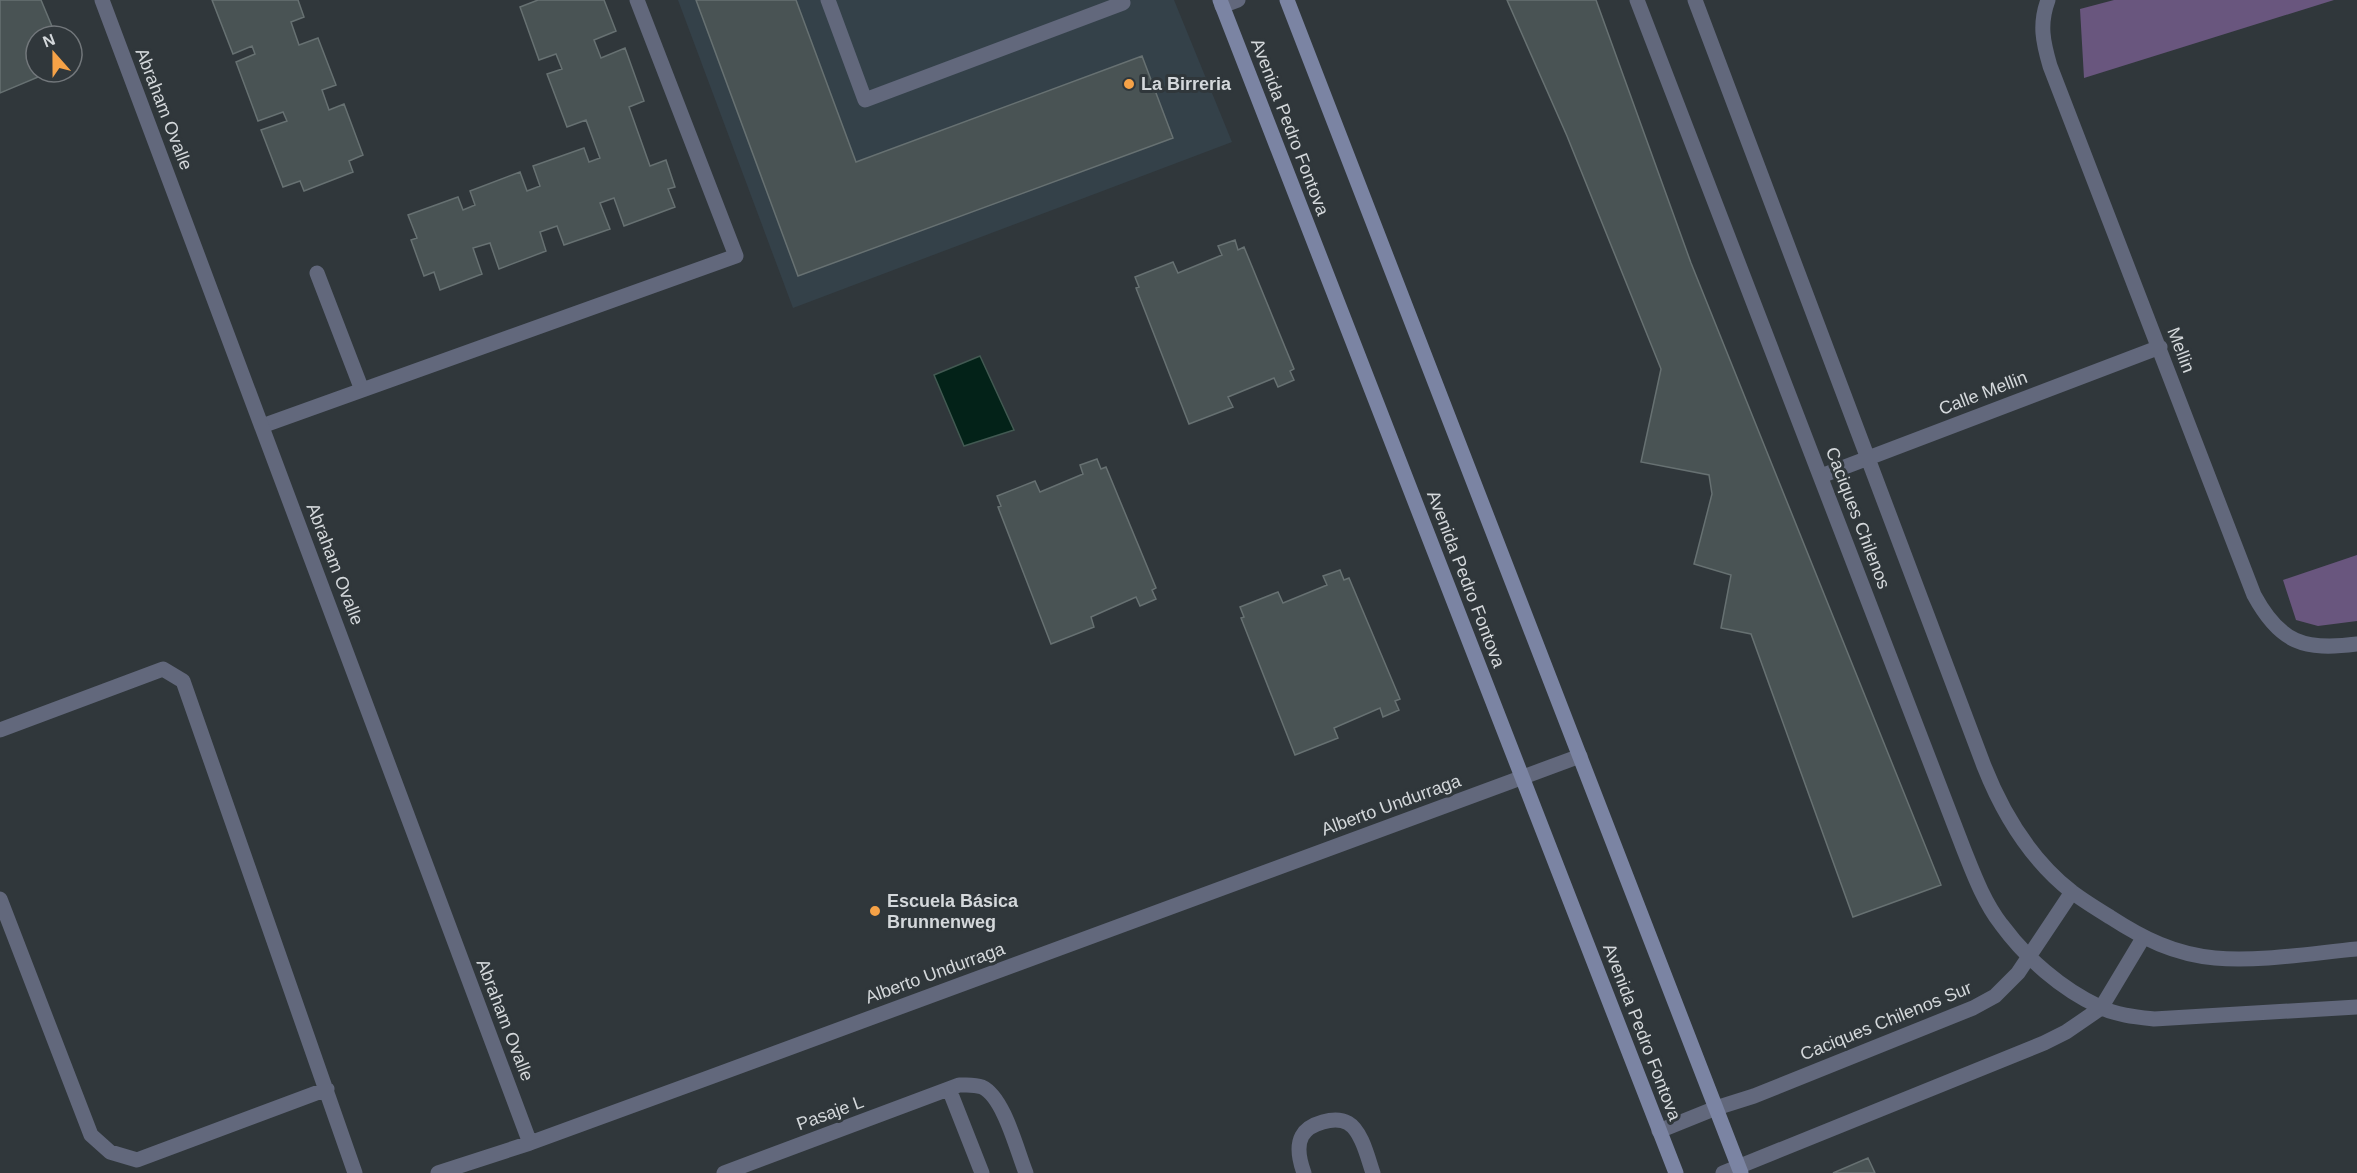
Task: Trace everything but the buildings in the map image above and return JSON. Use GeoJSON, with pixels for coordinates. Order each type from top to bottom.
{"type":"FeatureCollection","features":[{"type":"Feature","properties":{"kind":"street","name":"Abraham Ovalle"},"geometry":{"type":"LineString","coordinates":[[102,0],[530,1143]]}},
{"type":"Feature","properties":{"kind":"street"},"geometry":{"type":"LineString","coordinates":[[262,426],[736,255],[637,0]]}},
{"type":"Feature","properties":{"kind":"street"},"geometry":{"type":"LineString","coordinates":[[828,0],[865,100],[1123,3],[1121,0]]}},
{"type":"Feature","properties":{"kind":"street"},"geometry":{"type":"LineString","coordinates":[[1221,3],[1238,0]]}},
{"type":"Feature","properties":{"kind":"street"},"geometry":{"type":"LineString","coordinates":[[1287,0],[1740,1170]]}},
{"type":"Feature","properties":{"kind":"street","name":"Caciques Chilenos"},"geometry":{"type":"LineString","coordinates":[[1637,0],[1982,892],[2000,924],[2029,957],[2074,992],[2101,1008]]}},
{"type":"Feature","properties":{"kind":"street","name":"Caciques Chilenos"},"geometry":{"type":"LineString","coordinates":[[1695,0],[1866,459],[1996,797],[2012,826],[2032,853],[2072,892]]}},
{"type":"Feature","properties":{"kind":"street","name":"Mellin"},"geometry":{"type":"LineString","coordinates":[[2048,0],[2043,13],[2041,30],[2050,66],[2254,595],[2266,616],[2284,635],[2308,645],[2333,647],[2357,644]]}},
{"type":"Feature","properties":{"kind":"street","name":"Avenida Pedro Fontova"},"geometry":{"type":"LineString","coordinates":[[1221,3],[1676,1173]]}},
{"type":"Feature","properties":{"kind":"street"},"geometry":{"type":"LineString","coordinates":[[317,273],[362,390]]}},
{"type":"Feature","properties":{"kind":"street","name":"Calle Mellin"},"geometry":{"type":"LineString","coordinates":[[1821,476],[2160,347]]}},
{"type":"Feature","properties":{"kind":"street"},"geometry":{"type":"LineString","coordinates":[[0,730],[163,669],[183,681],[355,1173]]}},
{"type":"Feature","properties":{"kind":"street","name":"Alberto Undurraga"},"geometry":{"type":"LineString","coordinates":[[438,1173],[530,1143],[1580,756]]}},
{"type":"Feature","properties":{"kind":"street"},"geometry":{"type":"LineString","coordinates":[[2072,892],[2143,938],[2190,954],[2216,958],[2243,958],[2357,950]]}},
{"type":"Feature","properties":{"kind":"street","name":"Caciques Chilenos Sur"},"geometry":{"type":"LineString","coordinates":[[1659,1131],[1716,1108],[1754,1096],[1973,1008],[1995,996],[2018,973],[2072,892]]}},
{"type":"Feature","properties":{"kind":"street"},"geometry":{"type":"LineString","coordinates":[[0,899],[91,1135],[110,1152],[137,1160],[327,1089]]}},
{"type":"Feature","properties":{"kind":"street"},"geometry":{"type":"LineString","coordinates":[[1723,1173],[1740,1170],[2066,1032],[2101,1008],[2143,938]]}},
{"type":"Feature","properties":{"kind":"street"},"geometry":{"type":"LineString","coordinates":[[2101,1008],[2132,1017],[2154,1019],[2357,1007]]}},
{"type":"Feature","properties":{"kind":"street","name":"Pasaje L"},"geometry":{"type":"LineString","coordinates":[[724,1173],[949,1089],[971,1084],[992,1094],[999,1105],[1026,1173]]}},
{"type":"Feature","properties":{"kind":"street"},"geometry":{"type":"LineString","coordinates":[[949,1089],[982,1173]]}},
{"type":"Feature","properties":{"kind":"street"},"geometry":{"type":"LineString","coordinates":[[1304,1173],[1299,1150],[1301,1137],[1310,1128],[1336,1119],[1349,1123],[1356,1132],[1373,1173]]}},
{"type":"Feature","properties":{"kind":"shaded area"},"geometry":{"type":"Polygon","coordinates":[[[678,0],[1174,0],[1232,142],[793,308],[678,0]]]}},
{"type":"Feature","properties":{"kind":"shaded area"},"geometry":{"type":"Polygon","coordinates":[[[2114,0],[2334,0],[2084,78],[2080,9],[2114,0]]]}},
{"type":"Feature","properties":{"kind":"shaded area"},"geometry":{"type":"Polygon","coordinates":[[[980,356],[1014,430],[964,446],[934,375],[980,356]]]}},
{"type":"Feature","properties":{"kind":"shaded area"},"geometry":{"type":"Polygon","coordinates":[[[2357,555],[2357,621],[2318,626],[2296,620],[2283,580],[2357,555]]]}},
{"type":"Feature","properties":{"kind":"place","name":"La Birreria"},"geometry":{"type":"Point","coordinates":[1129,84]}},
{"type":"Feature","properties":{"kind":"place","name":"Escuela Básica Brunnenweg"},"geometry":{"type":"Point","coordinates":[875,911]}}]}
